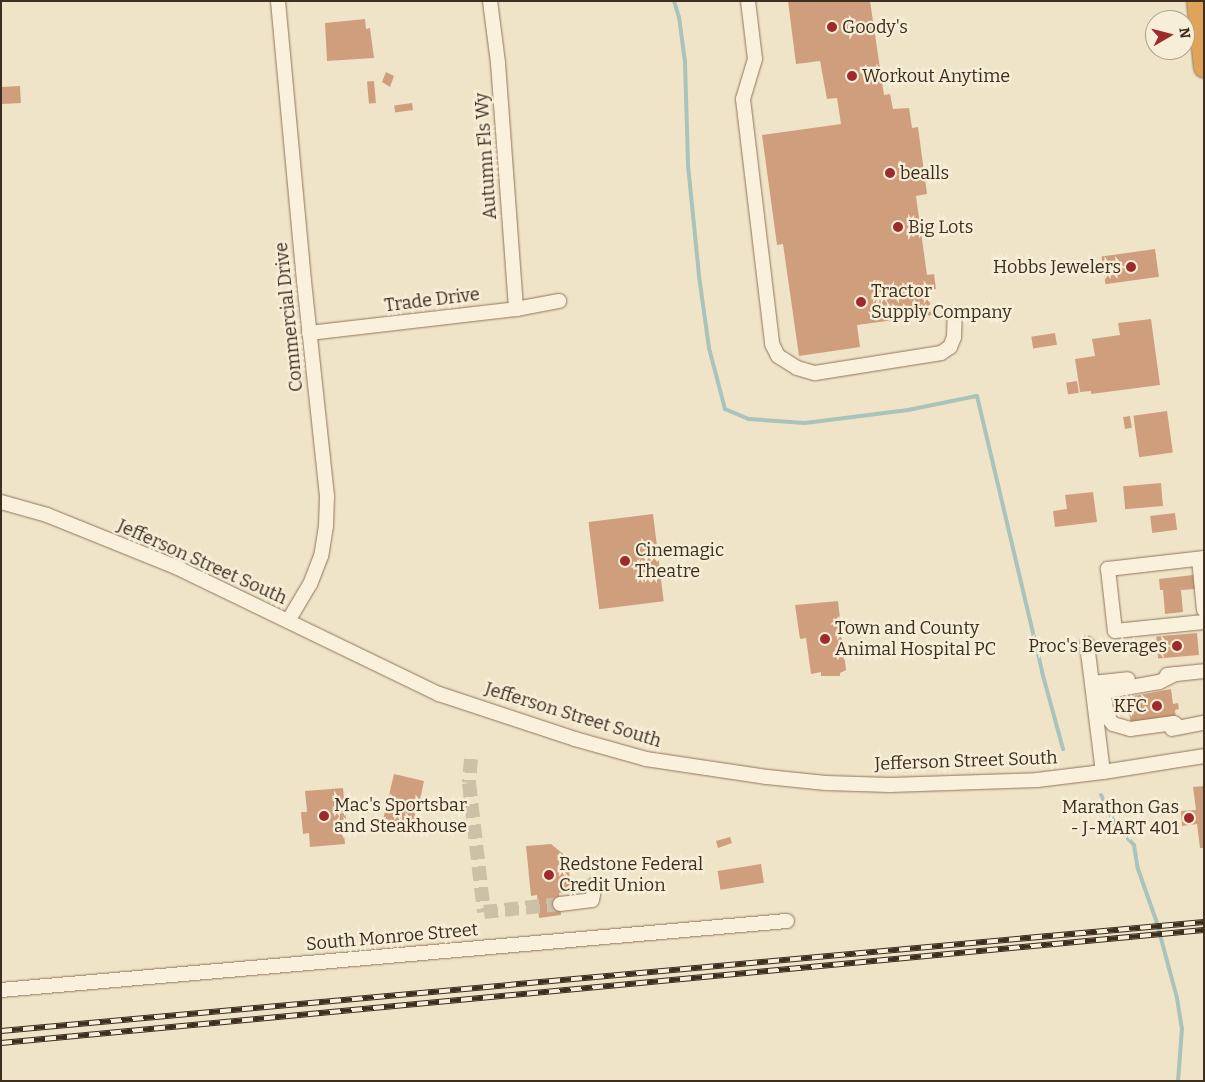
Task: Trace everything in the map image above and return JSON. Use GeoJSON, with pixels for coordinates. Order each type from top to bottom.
{"type":"FeatureCollection","features":[{"type":"Feature","properties":{"kind":"highway"},"geometry":{"type":"LineString","coordinates":[[1200,10],[1204,68]]}},
{"type":"Feature","properties":{"kind":"street","name":"Commercial Drive"},"geometry":{"type":"LineString","coordinates":[[278,1],[309,333],[327,496],[326,526],[321,556],[310,584],[288,621]]}},
{"type":"Feature","properties":{"kind":"street","name":"Autumn Fls Wy"},"geometry":{"type":"LineString","coordinates":[[490,1],[498,62],[516,309]]}},
{"type":"Feature","properties":{"kind":"street"},"geometry":{"type":"LineString","coordinates":[[748,1],[755,59],[743,99],[772,344],[778,356],[797,368],[815,372],[941,353],[950,347],[954,337],[954,314]]}},
{"type":"Feature","properties":{"kind":"street","name":"Trade Drive"},"geometry":{"type":"LineString","coordinates":[[309,333],[516,309],[559,300]]}},
{"type":"Feature","properties":{"kind":"street","name":"Jefferson Street South"},"geometry":{"type":"LineString","coordinates":[[1,502],[47,515],[178,568],[439,694],[575,739],[646,759],[768,777],[826,783],[872,784],[987,783],[1103,772],[1204,756]]}},
{"type":"Feature","properties":{"kind":"street"},"geometry":{"type":"LineString","coordinates":[[1204,604],[1201,558],[1108,569],[1115,631],[1204,622]]}},
{"type":"Feature","properties":{"kind":"street"},"geometry":{"type":"LineString","coordinates":[[1087,644],[1103,772]]}},
{"type":"Feature","properties":{"kind":"street"},"geometry":{"type":"LineString","coordinates":[[1092,683],[1204,671]]}},
{"type":"Feature","properties":{"kind":"street"},"geometry":{"type":"LineString","coordinates":[[1176,674],[1159,682],[1108,691],[1104,694],[1107,717],[1113,724],[1130,729],[1174,723],[1179,727]]}},
{"type":"Feature","properties":{"kind":"street"},"geometry":{"type":"LineString","coordinates":[[1097,727],[1135,735],[1204,723]]}},
{"type":"Feature","properties":{"kind":"street"},"geometry":{"type":"LineString","coordinates":[[560,904],[592,900],[595,884]]}},
{"type":"Feature","properties":{"kind":"street","name":"South Monroe Street"},"geometry":{"type":"LineString","coordinates":[[1,990],[787,921]]}},
{"type":"Feature","properties":{"kind":"building"},"geometry":{"type":"Polygon","coordinates":[[[788,1],[870,1],[884,95],[890,94],[893,109],[909,108],[912,128],[918,127],[927,194],[916,196],[927,275],[934,274],[936,289],[928,290],[932,315],[857,325],[860,347],[799,356],[783,244],[777,245],[762,135],[841,124],[837,98],[827,99],[820,61],[796,64],[788,1]]]}},
{"type":"Feature","properties":{"kind":"building"},"geometry":{"type":"Polygon","coordinates":[[[365,19],[366,29],[370,28],[374,58],[327,61],[325,23],[365,19]]]}},
{"type":"Feature","properties":{"kind":"building"},"geometry":{"type":"Polygon","coordinates":[[[386,72],[394,76],[390,87],[382,82],[386,72]]]}},
{"type":"Feature","properties":{"kind":"building"},"geometry":{"type":"Polygon","coordinates":[[[374,81],[376,103],[369,104],[367,82],[374,81]]]}},
{"type":"Feature","properties":{"kind":"building"},"geometry":{"type":"Polygon","coordinates":[[[20,86],[21,103],[2,104],[1,87],[20,86]]]}},
{"type":"Feature","properties":{"kind":"building"},"geometry":{"type":"Polygon","coordinates":[[[412,103],[413,110],[395,112],[394,106],[412,103]]]}},
{"type":"Feature","properties":{"kind":"building","name":"Hobbs Jewelers"},"geometry":{"type":"Polygon","coordinates":[[[1155,249],[1159,277],[1105,284],[1102,257],[1155,249]]]}},
{"type":"Feature","properties":{"kind":"building"},"geometry":{"type":"Polygon","coordinates":[[[1151,319],[1160,385],[1091,394],[1091,391],[1080,392],[1075,359],[1095,356],[1092,339],[1120,335],[1118,323],[1151,319]]]}},
{"type":"Feature","properties":{"kind":"building"},"geometry":{"type":"Polygon","coordinates":[[[1055,333],[1057,345],[1033,349],[1031,337],[1055,333]]]}},
{"type":"Feature","properties":{"kind":"building"},"geometry":{"type":"Polygon","coordinates":[[[1077,381],[1079,393],[1068,395],[1066,383],[1077,381]]]}},
{"type":"Feature","properties":{"kind":"building"},"geometry":{"type":"Polygon","coordinates":[[[1167,411],[1173,453],[1139,457],[1133,416],[1167,411]]]}},
{"type":"Feature","properties":{"kind":"building"},"geometry":{"type":"Polygon","coordinates":[[[1130,416],[1132,428],[1125,429],[1123,417],[1130,416]]]}},
{"type":"Feature","properties":{"kind":"building"},"geometry":{"type":"Polygon","coordinates":[[[1161,483],[1163,506],[1125,509],[1123,486],[1161,483]]]}},
{"type":"Feature","properties":{"kind":"building"},"geometry":{"type":"Polygon","coordinates":[[[1093,492],[1097,522],[1055,527],[1053,511],[1067,509],[1065,495],[1093,492]]]}},
{"type":"Feature","properties":{"kind":"building"},"geometry":{"type":"Polygon","coordinates":[[[1175,513],[1177,530],[1152,533],[1150,516],[1175,513]]]}},
{"type":"Feature","properties":{"kind":"building","name":"Cinemagic Theatre"},"geometry":{"type":"Polygon","coordinates":[[[653,514],[664,601],[599,609],[588,522],[653,514]]]}},
{"type":"Feature","properties":{"kind":"building"},"geometry":{"type":"Polygon","coordinates":[[[1193,575],[1195,589],[1181,590],[1183,612],[1165,614],[1163,590],[1160,590],[1159,579],[1193,575]]]}},
{"type":"Feature","properties":{"kind":"building","name":"Town and County Animal Hospital PC"},"geometry":{"type":"Polygon","coordinates":[[[838,601],[846,670],[840,673],[840,676],[821,676],[821,672],[811,674],[806,638],[800,639],[795,605],[838,601]]]}},
{"type":"Feature","properties":{"kind":"building","name":"Proc's Beverages"},"geometry":{"type":"Polygon","coordinates":[[[1197,633],[1199,655],[1158,658],[1156,637],[1197,633]]]}},
{"type":"Feature","properties":{"kind":"building","name":"KFC"},"geometry":{"type":"Polygon","coordinates":[[[1171,689],[1173,704],[1178,703],[1179,709],[1175,710],[1176,718],[1131,724],[1129,712],[1137,711],[1134,696],[1171,689]]]}},
{"type":"Feature","properties":{"kind":"building"},"geometry":{"type":"Polygon","coordinates":[[[394,774],[424,781],[420,800],[422,800],[419,813],[416,813],[413,831],[382,824],[394,774]]]}},
{"type":"Feature","properties":{"kind":"building"},"geometry":{"type":"Polygon","coordinates":[[[1204,786],[1204,848],[1200,848],[1197,824],[1182,826],[1181,811],[1196,810],[1193,787],[1204,786]]]}},
{"type":"Feature","properties":{"kind":"building","name":"Mac's Sportsbar and Steakhouse"},"geometry":{"type":"Polygon","coordinates":[[[343,788],[346,820],[343,821],[345,844],[310,847],[309,833],[303,834],[301,812],[307,812],[305,791],[343,788]]]}},
{"type":"Feature","properties":{"kind":"building"},"geometry":{"type":"Polygon","coordinates":[[[730,837],[732,843],[718,848],[716,841],[730,837]]]}},
{"type":"Feature","properties":{"kind":"building","name":"Redstone Federal Credit Union"},"geometry":{"type":"Polygon","coordinates":[[[551,844],[568,858],[571,891],[559,893],[561,915],[539,918],[537,895],[531,896],[526,846],[551,844]]]}},
{"type":"Feature","properties":{"kind":"building"},"geometry":{"type":"Polygon","coordinates":[[[761,864],[764,883],[721,890],[718,871],[761,864]]]}},
{"type":"Feature","properties":{"kind":"waterway"},"geometry":{"type":"LineString","coordinates":[[674,1],[679,17],[685,62],[688,165],[699,276],[709,348],[725,409],[749,419],[805,423],[908,410],[977,396],[1042,672],[1063,749]]}},
{"type":"Feature","properties":{"kind":"waterway"},"geometry":{"type":"LineString","coordinates":[[1101,795],[1115,824],[1134,845],[1138,869],[1156,920],[1177,998],[1182,1028],[1178,1081]]}},
{"type":"Feature","properties":{"kind":"tunnel"},"geometry":{"type":"LineString","coordinates":[[471,759],[469,783],[484,912],[560,904]]}},
{"type":"Feature","properties":{"kind":"railway"},"geometry":{"type":"LineString","coordinates":[[1,1031],[1204,922]]}},
{"type":"Feature","properties":{"kind":"railway"},"geometry":{"type":"LineString","coordinates":[[1,1043],[1204,930]]}},
{"type":"Feature","properties":{"kind":"place","name":"Goody's"},"geometry":{"type":"Point","coordinates":[832,27]}},
{"type":"Feature","properties":{"kind":"place","name":"Workout Anytime"},"geometry":{"type":"Point","coordinates":[852,76]}},
{"type":"Feature","properties":{"kind":"place","name":"bealls"},"geometry":{"type":"Point","coordinates":[890,173]}},
{"type":"Feature","properties":{"kind":"place","name":"Big Lots"},"geometry":{"type":"Point","coordinates":[898,227]}},
{"type":"Feature","properties":{"kind":"place","name":"Hobbs Jewelers"},"geometry":{"type":"Point","coordinates":[1131,267]}},
{"type":"Feature","properties":{"kind":"place","name":"Tractor Supply Company"},"geometry":{"type":"Point","coordinates":[861,302]}},
{"type":"Feature","properties":{"kind":"place","name":"Cinemagic Theatre"},"geometry":{"type":"Point","coordinates":[625,561]}},
{"type":"Feature","properties":{"kind":"place","name":"Town and County Animal Hospital PC"},"geometry":{"type":"Point","coordinates":[825,639]}},
{"type":"Feature","properties":{"kind":"place","name":"Proc's Beverages"},"geometry":{"type":"Point","coordinates":[1177,646]}},
{"type":"Feature","properties":{"kind":"place","name":"KFC"},"geometry":{"type":"Point","coordinates":[1157,706]}},
{"type":"Feature","properties":{"kind":"place","name":"Mac's Sportsbar and Steakhouse"},"geometry":{"type":"Point","coordinates":[324,816]}},
{"type":"Feature","properties":{"kind":"place","name":"Marathon Gas - J-MART 401"},"geometry":{"type":"Point","coordinates":[1189,818]}},
{"type":"Feature","properties":{"kind":"place","name":"Redstone Federal Credit Union"},"geometry":{"type":"Point","coordinates":[549,875]}}]}
